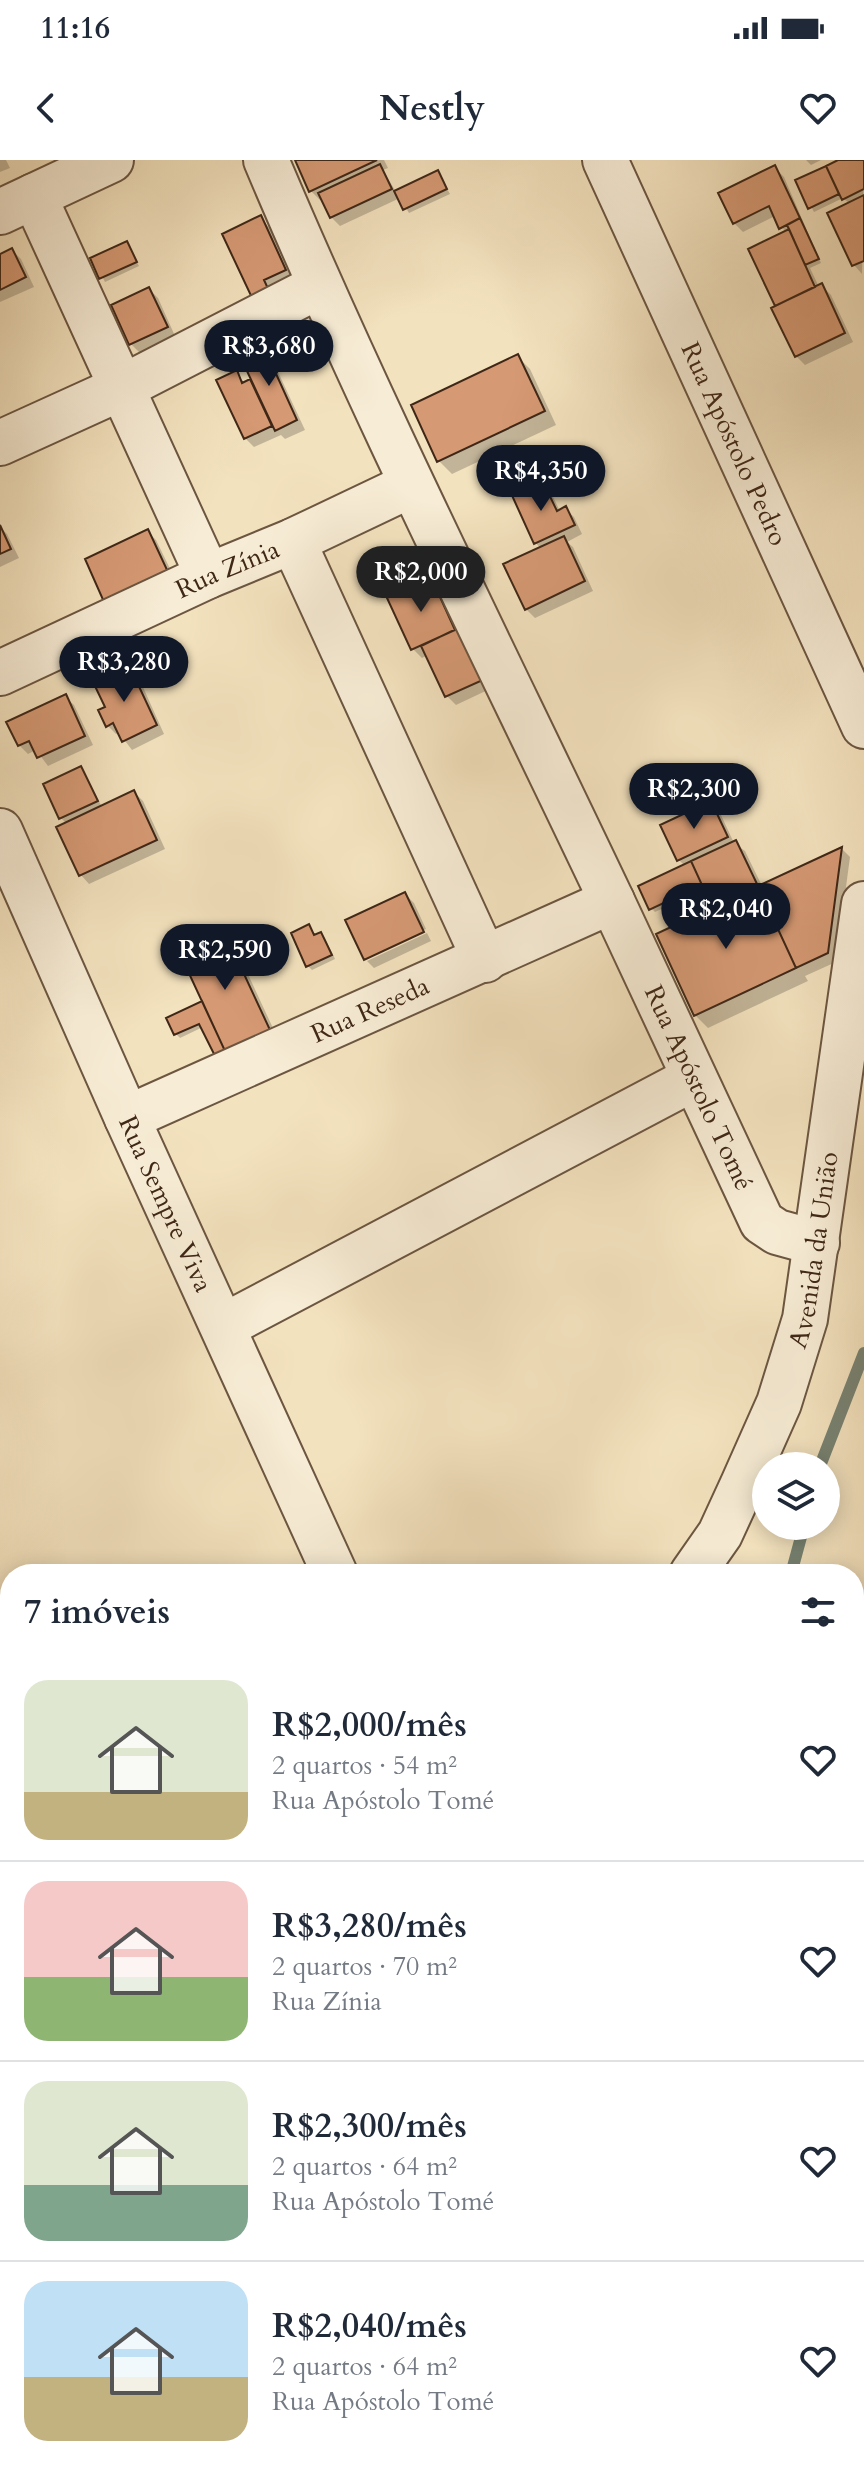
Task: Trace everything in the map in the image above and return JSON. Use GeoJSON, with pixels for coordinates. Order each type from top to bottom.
{"type":"FeatureCollection","features":[{"type":"Feature","properties":{"kind":"street"},"geometry":{"type":"LineString","coordinates":[[111,160],[17,204],[121,388],[208,576]]}},
{"type":"Feature","properties":{"kind":"street","name":"Rua Apóstolo Tomé"},"geometry":{"type":"LineString","coordinates":[[266,160],[319,286],[411,485],[612,901],[762,1222],[777,1232],[817,1243]]}},
{"type":"Feature","properties":{"kind":"street","name":"Rua Apóstolo Pedro"},"geometry":{"type":"LineString","coordinates":[[605,160],[864,726]]}},
{"type":"Feature","properties":{"kind":"street"},"geometry":{"type":"LineString","coordinates":[[0,443],[121,388],[319,286]]}},
{"type":"Feature","properties":{"kind":"street","name":"Rua Zínia"},"geometry":{"type":"LineString","coordinates":[[0,673],[411,485]]}},
{"type":"Feature","properties":{"kind":"street"},"geometry":{"type":"LineString","coordinates":[[293,541],[485,960]]}},
{"type":"Feature","properties":{"kind":"street","name":"Rua Sempre Viva"},"geometry":{"type":"LineString","coordinates":[[0,831],[331,1564]]}},
{"type":"Feature","properties":{"kind":"street","name":"Rua Reseda"},"geometry":{"type":"LineString","coordinates":[[127,1118],[612,901]]}},
{"type":"Feature","properties":{"kind":"street","name":"Avenida da União"},"geometry":{"type":"LineString","coordinates":[[699,1564],[720,1534],[779,1403],[805,1319],[864,904]]}},
{"type":"Feature","properties":{"kind":"street"},"geometry":{"type":"LineString","coordinates":[[224,1326],[694,1078]]}},
{"type":"Feature","properties":{"kind":"building"},"geometry":{"type":"Polygon","coordinates":[[[295,160],[377,160],[309,192],[295,160]]]}},
{"type":"Feature","properties":{"kind":"building"},"geometry":{"type":"Polygon","coordinates":[[[838,160],[864,160],[864,189],[842,200],[826,166],[838,160]]]}},
{"type":"Feature","properties":{"kind":"building"},"geometry":{"type":"Polygon","coordinates":[[[380,164],[392,189],[330,218],[318,193],[380,164]]]}},
{"type":"Feature","properties":{"kind":"building"},"geometry":{"type":"Polygon","coordinates":[[[775,165],[800,218],[779,229],[769,206],[733,224],[718,193],[775,165]]]}},
{"type":"Feature","properties":{"kind":"building"},"geometry":{"type":"Polygon","coordinates":[[[826,166],[839,194],[808,209],[795,180],[826,166]]]}},
{"type":"Feature","properties":{"kind":"building"},"geometry":{"type":"Polygon","coordinates":[[[438,170],[447,189],[403,210],[394,191],[438,170]]]}},
{"type":"Feature","properties":{"kind":"building"},"geometry":{"type":"Polygon","coordinates":[[[864,195],[864,261],[852,266],[827,213],[864,195]]]}},
{"type":"Feature","properties":{"kind":"building"},"geometry":{"type":"Polygon","coordinates":[[[261,215],[286,270],[264,280],[271,295],[254,302],[222,234],[261,215]]]}},
{"type":"Feature","properties":{"kind":"building"},"geometry":{"type":"Polygon","coordinates":[[[800,218],[819,259],[805,265],[787,225],[800,218]]]}},
{"type":"Feature","properties":{"kind":"building"},"geometry":{"type":"Polygon","coordinates":[[[789,229],[815,287],[775,306],[748,249],[789,229]]]}},
{"type":"Feature","properties":{"kind":"building"},"geometry":{"type":"Polygon","coordinates":[[[127,241],[137,262],[99,279],[90,258],[127,241]]]}},
{"type":"Feature","properties":{"kind":"building"},"geometry":{"type":"Polygon","coordinates":[[[12,248],[26,277],[0,290],[0,254],[12,248]]]}},
{"type":"Feature","properties":{"kind":"building"},"geometry":{"type":"Polygon","coordinates":[[[822,283],[845,333],[795,357],[771,308],[822,283]]]}},
{"type":"Feature","properties":{"kind":"building"},"geometry":{"type":"Polygon","coordinates":[[[149,287],[168,327],[129,345],[111,305],[149,287]]]}},
{"type":"Feature","properties":{"kind":"building"},"geometry":{"type":"Polygon","coordinates":[[[263,345],[297,420],[275,431],[240,356],[263,345]]]}},
{"type":"Feature","properties":{"kind":"building"},"geometry":{"type":"Polygon","coordinates":[[[518,354],[545,411],[437,462],[411,405],[518,354]]]}},
{"type":"Feature","properties":{"kind":"building"},"geometry":{"type":"Polygon","coordinates":[[[237,370],[242,383],[250,379],[272,426],[244,439],[216,380],[237,370]]]}},
{"type":"Feature","properties":{"kind":"building"},"geometry":{"type":"Polygon","coordinates":[[[545,486],[557,511],[566,506],[575,525],[534,544],[510,491],[545,486]]]}},
{"type":"Feature","properties":{"kind":"building"},"geometry":{"type":"Polygon","coordinates":[[[0,525],[11,549],[0,554],[0,525]]]}},
{"type":"Feature","properties":{"kind":"building"},"geometry":{"type":"Polygon","coordinates":[[[148,529],[168,572],[104,602],[85,559],[148,529]]]}},
{"type":"Feature","properties":{"kind":"building"},"geometry":{"type":"Polygon","coordinates":[[[564,536],[585,581],[525,610],[503,564],[564,536]]]}},
{"type":"Feature","properties":{"kind":"building"},"geometry":{"type":"Polygon","coordinates":[[[431,577],[455,630],[411,650],[387,598],[431,577]]]}},
{"type":"Feature","properties":{"kind":"building"},"geometry":{"type":"Polygon","coordinates":[[[460,627],[485,679],[445,697],[421,646],[460,627]]]}},
{"type":"Feature","properties":{"kind":"building"},"geometry":{"type":"Polygon","coordinates":[[[129,665],[157,725],[122,742],[113,723],[106,727],[98,710],[105,707],[93,682],[129,665]]]}},
{"type":"Feature","properties":{"kind":"building"},"geometry":{"type":"Polygon","coordinates":[[[66,694],[85,736],[37,758],[29,741],[18,746],[6,722],[66,694]]]}},
{"type":"Feature","properties":{"kind":"building"},"geometry":{"type":"Polygon","coordinates":[[[81,766],[98,801],[59,819],[43,784],[81,766]]]}},
{"type":"Feature","properties":{"kind":"building"},"geometry":{"type":"Polygon","coordinates":[[[134,790],[157,840],[79,876],[56,827],[134,790]]]}},
{"type":"Feature","properties":{"kind":"building"},"geometry":{"type":"Polygon","coordinates":[[[711,801],[728,837],[677,861],[660,825],[711,801]]]}},
{"type":"Feature","properties":{"kind":"building"},"geometry":{"type":"Polygon","coordinates":[[[736,840],[758,886],[712,907],[691,861],[736,840]]]}},
{"type":"Feature","properties":{"kind":"building"},"geometry":{"type":"Polygon","coordinates":[[[842,847],[828,953],[796,968],[758,886],[842,847]]]}},
{"type":"Feature","properties":{"kind":"building"},"geometry":{"type":"Polygon","coordinates":[[[691,861],[702,885],[649,910],[638,886],[691,861]]]}},
{"type":"Feature","properties":{"kind":"building"},"geometry":{"type":"Polygon","coordinates":[[[758,886],[796,968],[694,1016],[656,934],[758,886]]]}},
{"type":"Feature","properties":{"kind":"building"},"geometry":{"type":"Polygon","coordinates":[[[405,892],[424,932],[364,960],[345,920],[405,892]]]}},
{"type":"Feature","properties":{"kind":"building"},"geometry":{"type":"Polygon","coordinates":[[[309,924],[314,935],[321,932],[332,955],[306,967],[291,933],[309,924]]]}},
{"type":"Feature","properties":{"kind":"building"},"geometry":{"type":"Polygon","coordinates":[[[225,933],[270,1030],[225,1051],[180,954],[225,933]]]}},
{"type":"Feature","properties":{"kind":"building"},"geometry":{"type":"Polygon","coordinates":[[[202,1001],[225,1051],[215,1056],[199,1024],[174,1035],[166,1018],[202,1001]]]}},
{"type":"Feature","properties":{"kind":"waterway"},"geometry":{"type":"LineString","coordinates":[[825,1452],[864,1353]]}},
{"type":"Feature","properties":{"kind":"waterway"},"geometry":{"type":"LineString","coordinates":[[794,1564],[800,1540]]}}]}
